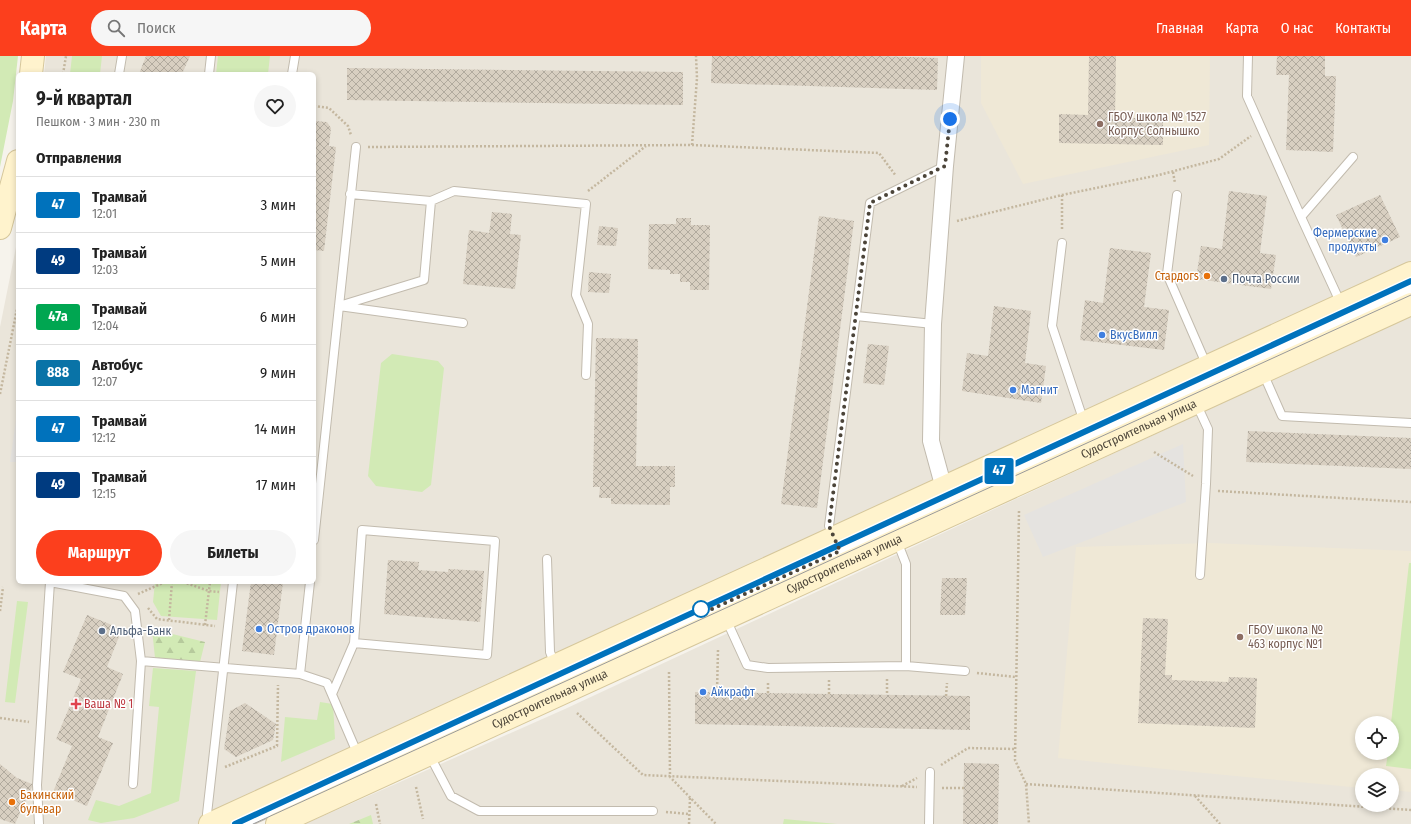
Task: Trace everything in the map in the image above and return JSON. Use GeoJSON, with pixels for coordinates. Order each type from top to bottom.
{"type":"FeatureCollection","features":[{"type":"Feature","properties":{"kind":"street"},"geometry":{"type":"LineString","coordinates":[[31,72],[33,56]]}},
{"type":"Feature","properties":{"kind":"street"},"geometry":{"type":"LineString","coordinates":[[949,501],[931,441],[933,324],[945,166],[956,56]]}},
{"type":"Feature","properties":{"kind":"street"},"geometry":{"type":"LineString","coordinates":[[0,228],[16,168]]}},
{"type":"Feature","properties":{"kind":"street","name":"Судостроительная улица"},"geometry":{"type":"LineString","coordinates":[[424,742],[556,666],[840,551],[1347,318],[1411,273]]}},
{"type":"Feature","properties":{"kind":"street","name":"Судостроительная улица"},"geometry":{"type":"LineString","coordinates":[[1347,318],[1411,304]]}},
{"type":"Feature","properties":{"kind":"street","name":"Судостроительная улица"},"geometry":{"type":"LineString","coordinates":[[211,824],[263,817],[365,768],[424,742],[726,618],[840,551]]}},
{"type":"Feature","properties":{"kind":"street","name":"Судостроительная улица"},"geometry":{"type":"LineString","coordinates":[[263,817],[365,768]]}},
{"type":"Feature","properties":{"kind":"lane"},"geometry":{"type":"LineString","coordinates":[[119,72],[122,56]]}},
{"type":"Feature","properties":{"kind":"lane"},"geometry":{"type":"LineString","coordinates":[[209,72],[211,56]]}},
{"type":"Feature","properties":{"kind":"lane"},"geometry":{"type":"LineString","coordinates":[[292,72],[295,56]]}},
{"type":"Feature","properties":{"kind":"lane"},"geometry":{"type":"LineString","coordinates":[[1248,56],[1247,96],[1347,318],[1411,289]]}},
{"type":"Feature","properties":{"kind":"lane"},"geometry":{"type":"LineString","coordinates":[[316,521],[356,147]]}},
{"type":"Feature","properties":{"kind":"lane"},"geometry":{"type":"LineString","coordinates":[[1301,217],[1353,157]]}},
{"type":"Feature","properties":{"kind":"lane"},"geometry":{"type":"LineString","coordinates":[[653,811],[479,811],[451,796],[424,742],[840,551],[829,526],[870,203],[945,166]]}},
{"type":"Feature","properties":{"kind":"lane"},"geometry":{"type":"LineString","coordinates":[[350,194],[431,201],[454,191],[586,204],[576,295],[588,324],[586,376]]}},
{"type":"Feature","properties":{"kind":"lane"},"geometry":{"type":"LineString","coordinates":[[1177,195],[1167,274],[1213,380]]}},
{"type":"Feature","properties":{"kind":"lane"},"geometry":{"type":"LineString","coordinates":[[339,306],[424,280],[431,201]]}},
{"type":"Feature","properties":{"kind":"lane"},"geometry":{"type":"LineString","coordinates":[[1062,243],[1052,326],[1090,436]]}},
{"type":"Feature","properties":{"kind":"lane"},"geometry":{"type":"LineString","coordinates":[[339,306],[463,323]]}},
{"type":"Feature","properties":{"kind":"lane"},"geometry":{"type":"LineString","coordinates":[[856,316],[933,324]]}},
{"type":"Feature","properties":{"kind":"lane"},"geometry":{"type":"LineString","coordinates":[[1257,359],[1282,416],[1411,423]]}},
{"type":"Feature","properties":{"kind":"lane"},"geometry":{"type":"LineString","coordinates":[[1190,390],[1208,429],[1200,575]]}},
{"type":"Feature","properties":{"kind":"lane"},"geometry":{"type":"LineString","coordinates":[[891,527],[906,564],[906,666]]}},
{"type":"Feature","properties":{"kind":"lane"},"geometry":{"type":"LineString","coordinates":[[332,694],[354,643],[362,530],[495,541],[487,655],[354,643]]}},
{"type":"Feature","properties":{"kind":"lane"},"geometry":{"type":"LineString","coordinates":[[547,558],[550,652],[556,666]]}},
{"type":"Feature","properties":{"kind":"lane"},"geometry":{"type":"LineString","coordinates":[[39,824],[38,785],[50,584]]}},
{"type":"Feature","properties":{"kind":"lane"},"geometry":{"type":"LineString","coordinates":[[61,584],[124,596],[135,611],[141,661],[133,784]]}},
{"type":"Feature","properties":{"kind":"lane"},"geometry":{"type":"LineString","coordinates":[[211,824],[207,814],[233,584]]}},
{"type":"Feature","properties":{"kind":"lane"},"geometry":{"type":"LineString","coordinates":[[300,674],[310,584]]}},
{"type":"Feature","properties":{"kind":"lane"},"geometry":{"type":"LineString","coordinates":[[726,618],[747,665],[768,668],[906,666],[965,671]]}},
{"type":"Feature","properties":{"kind":"lane"},"geometry":{"type":"LineString","coordinates":[[141,661],[300,674],[327,683],[365,768]]}},
{"type":"Feature","properties":{"kind":"lane"},"geometry":{"type":"LineString","coordinates":[[929,824],[930,772]]}},
{"type":"Feature","properties":{"kind":"lane"},"geometry":{"type":"LineString","coordinates":[[244,824],[263,817]]}},
{"type":"Feature","properties":{"kind":"path"},"geometry":{"type":"LineString","coordinates":[[63,72],[66,56]]}},
{"type":"Feature","properties":{"kind":"path"},"geometry":{"type":"LineString","coordinates":[[692,145],[697,78],[696,56]]}},
{"type":"Feature","properties":{"kind":"path"},"geometry":{"type":"LineString","coordinates":[[316,106],[329,108],[348,126],[356,147],[692,145],[879,153],[903,187]]}},
{"type":"Feature","properties":{"kind":"path"},"geometry":{"type":"LineString","coordinates":[[941,224],[1159,175],[1219,159],[1262,129]]}},
{"type":"Feature","properties":{"kind":"path"},"geometry":{"type":"LineString","coordinates":[[574,202],[646,145]]}},
{"type":"Feature","properties":{"kind":"path"},"geometry":{"type":"LineString","coordinates":[[1062,196],[1062,243]]}},
{"type":"Feature","properties":{"kind":"path"},"geometry":{"type":"LineString","coordinates":[[0,394],[16,314]]}},
{"type":"Feature","properties":{"kind":"path"},"geometry":{"type":"LineString","coordinates":[[1154,452],[1219,492],[1411,502]]}},
{"type":"Feature","properties":{"kind":"path"},"geometry":{"type":"LineString","coordinates":[[1019,511],[1015,760],[1026,784],[1029,824]]}},
{"type":"Feature","properties":{"kind":"path"},"geometry":{"type":"LineString","coordinates":[[138,595],[161,584]]}},
{"type":"Feature","properties":{"kind":"path"},"geometry":{"type":"LineString","coordinates":[[169,620],[172,584]]}},
{"type":"Feature","properties":{"kind":"path"},"geometry":{"type":"LineString","coordinates":[[189,584],[209,591],[232,593]]}},
{"type":"Feature","properties":{"kind":"path"},"geometry":{"type":"LineString","coordinates":[[205,625],[210,584]]}},
{"type":"Feature","properties":{"kind":"path"},"geometry":{"type":"LineString","coordinates":[[0,611],[3,587]]}},
{"type":"Feature","properties":{"kind":"path"},"geometry":{"type":"LineString","coordinates":[[148,607],[157,619],[228,627]]}},
{"type":"Feature","properties":{"kind":"path"},"geometry":{"type":"LineString","coordinates":[[717,692],[718,650]]}},
{"type":"Feature","properties":{"kind":"path"},"geometry":{"type":"LineString","coordinates":[[965,671],[1016,676]]}},
{"type":"Feature","properties":{"kind":"path"},"geometry":{"type":"LineString","coordinates":[[669,672],[670,777],[716,824]]}},
{"type":"Feature","properties":{"kind":"path"},"geometry":{"type":"LineString","coordinates":[[212,772],[277,746],[278,673]]}},
{"type":"Feature","properties":{"kind":"path"},"geometry":{"type":"LineString","coordinates":[[577,713],[642,775],[930,788],[964,788]]}},
{"type":"Feature","properties":{"kind":"path"},"geometry":{"type":"LineString","coordinates":[[0,718],[42,723]]}},
{"type":"Feature","properties":{"kind":"path"},"geometry":{"type":"LineString","coordinates":[[901,786],[930,772],[968,748],[1015,749]]}},
{"type":"Feature","properties":{"kind":"path"},"geometry":{"type":"LineString","coordinates":[[1026,784],[1411,810]]}},
{"type":"Feature","properties":{"kind":"path"},"geometry":{"type":"LineString","coordinates":[[416,786],[423,819]]}},
{"type":"Feature","properties":{"kind":"path"},"geometry":{"type":"LineString","coordinates":[[1194,796],[1220,824]]}},
{"type":"Feature","properties":{"kind":"path"},"geometry":{"type":"LineString","coordinates":[[689,824],[690,797]]}},
{"type":"Feature","properties":{"kind":"path"},"geometry":{"type":"LineString","coordinates":[[376,804],[380,824]]}},
{"type":"Feature","properties":{"kind":"path"},"geometry":{"type":"LineString","coordinates":[[653,811],[689,814]]}},
{"type":"Feature","properties":{"kind":"shaded area"},"geometry":{"type":"Polygon","coordinates":[[[46,56],[1411,56],[1411,264],[200,824],[0,824],[0,327],[16,247],[16,584],[316,584],[316,72],[44,72],[46,56]]]}},
{"type":"Feature","properties":{"kind":"shaded area","name":"ГБОУ школа № 1527 Корпус Солнышко"},"geometry":{"type":"Polygon","coordinates":[[[981,56],[1210,56],[1209,145],[1023,184],[981,103],[981,56]]]}},
{"type":"Feature","properties":{"kind":"shaded area"},"geometry":{"type":"Polygon","coordinates":[[[1411,315],[1411,824],[305,824],[565,709],[1411,315]]]}},
{"type":"Feature","properties":{"kind":"shaded area"},"geometry":{"type":"Polygon","coordinates":[[[16,420],[16,462],[10,462],[16,420]]]}},
{"type":"Feature","properties":{"kind":"shaded area"},"geometry":{"type":"Polygon","coordinates":[[[1183,444],[1186,502],[1043,557],[1024,515],[1183,444]]]}},
{"type":"Feature","properties":{"kind":"shaded area","name":"ГБОУ школа № 463 корпус №1"},"geometry":{"type":"Polygon","coordinates":[[[1210,543],[1411,551],[1411,792],[1399,791],[1399,768],[1355,768],[1355,787],[1058,758],[1076,547],[1210,543]]]}},
{"type":"Feature","properties":{"kind":"green space"},"geometry":{"type":"Polygon","coordinates":[[[0,56],[18,56],[13,101],[0,167],[0,56]]]}},
{"type":"Feature","properties":{"kind":"green space"},"geometry":{"type":"Polygon","coordinates":[[[72,56],[102,56],[100,72],[70,72],[72,56]]]}},
{"type":"Feature","properties":{"kind":"green space"},"geometry":{"type":"Polygon","coordinates":[[[218,56],[270,56],[268,72],[216,72],[218,56]]]}},
{"type":"Feature","properties":{"kind":"green space"},"geometry":{"type":"Polygon","coordinates":[[[392,354],[438,361],[444,368],[431,485],[422,492],[376,486],[368,476],[381,363],[392,354]]]}},
{"type":"Feature","properties":{"kind":"green space"},"geometry":{"type":"Polygon","coordinates":[[[1409,563],[1411,563],[1411,769],[1386,766],[1387,760],[1399,760],[1399,716],[1392,716],[1409,563]]]}},
{"type":"Feature","properties":{"kind":"green space"},"geometry":{"type":"Polygon","coordinates":[[[155,584],[221,584],[217,620],[161,616],[153,602],[155,584]]]}},
{"type":"Feature","properties":{"kind":"green space"},"geometry":{"type":"Polygon","coordinates":[[[17,601],[28,602],[15,703],[5,702],[17,601]]]}},
{"type":"Feature","properties":{"kind":"green space"},"geometry":{"type":"Polygon","coordinates":[[[152,629],[205,642],[200,662],[155,658],[152,629]]]}},
{"type":"Feature","properties":{"kind":"green space"},"geometry":{"type":"Polygon","coordinates":[[[153,668],[196,671],[179,801],[134,818],[101,823],[88,820],[96,800],[119,806],[151,793],[159,707],[149,706],[153,668]]]}},
{"type":"Feature","properties":{"kind":"green space"},"geometry":{"type":"Polygon","coordinates":[[[320,702],[333,704],[335,739],[281,762],[285,717],[317,720],[320,702]]]}},
{"type":"Feature","properties":{"kind":"green space"},"geometry":{"type":"Polygon","coordinates":[[[371,815],[373,824],[349,824],[371,815]]]}},
{"type":"Feature","properties":{"kind":"green space"},"geometry":{"type":"Polygon","coordinates":[[[784,819],[837,824],[783,824],[784,819]]]}},
{"type":"Feature","properties":{"kind":"building"},"geometry":{"type":"Polygon","coordinates":[[[146,56],[190,56],[183,72],[140,72],[146,56]]]}},
{"type":"Feature","properties":{"kind":"building"},"geometry":{"type":"Polygon","coordinates":[[[712,56],[879,56],[938,58],[937,90],[711,83],[712,56]]]}},
{"type":"Feature","properties":{"kind":"building"},"geometry":{"type":"Polygon","coordinates":[[[1089,56],[1116,56],[1115,118],[1163,118],[1163,145],[1059,143],[1059,114],[1088,115],[1089,56]]]}},
{"type":"Feature","properties":{"kind":"building"},"geometry":{"type":"Polygon","coordinates":[[[1277,56],[1325,56],[1325,76],[1336,76],[1333,152],[1286,150],[1289,75],[1276,75],[1277,56]]]}},
{"type":"Feature","properties":{"kind":"building"},"geometry":{"type":"Polygon","coordinates":[[[347,68],[683,72],[683,105],[347,100],[347,68]]]}},
{"type":"Feature","properties":{"kind":"building"},"geometry":{"type":"Polygon","coordinates":[[[316,121],[327,122],[331,128],[329,146],[336,147],[324,251],[316,250],[316,121]]]}},
{"type":"Feature","properties":{"kind":"building"},"geometry":{"type":"Polygon","coordinates":[[[1229,191],[1267,196],[1260,253],[1276,255],[1271,289],[1196,279],[1201,246],[1222,249],[1229,191]]]}},
{"type":"Feature","properties":{"kind":"building"},"geometry":{"type":"Polygon","coordinates":[[[1380,195],[1400,237],[1356,257],[1336,215],[1380,195]]]}},
{"type":"Feature","properties":{"kind":"building"},"geometry":{"type":"Polygon","coordinates":[[[492,212],[512,214],[510,234],[521,235],[515,289],[463,284],[469,230],[489,233],[492,212]]]}},
{"type":"Feature","properties":{"kind":"building"},"geometry":{"type":"Polygon","coordinates":[[[819,216],[854,221],[817,508],[781,504],[819,216]]]}},
{"type":"Feature","properties":{"kind":"building"},"geometry":{"type":"Polygon","coordinates":[[[676,218],[691,218],[691,225],[710,225],[709,290],[690,290],[690,282],[680,282],[680,274],[670,274],[670,270],[648,269],[649,224],[676,224],[676,218]]]}},
{"type":"Feature","properties":{"kind":"building"},"geometry":{"type":"Polygon","coordinates":[[[599,226],[618,228],[616,246],[597,245],[599,226]]]}},
{"type":"Feature","properties":{"kind":"building"},"geometry":{"type":"Polygon","coordinates":[[[1110,248],[1151,253],[1144,307],[1169,310],[1164,350],[1080,340],[1085,300],[1103,303],[1110,248]]]}},
{"type":"Feature","properties":{"kind":"building"},"geometry":{"type":"Polygon","coordinates":[[[589,272],[611,274],[609,293],[588,292],[589,272]]]}},
{"type":"Feature","properties":{"kind":"building"},"geometry":{"type":"Polygon","coordinates":[[[994,306],[1031,311],[1025,363],[1046,366],[1041,403],[962,391],[967,353],[988,356],[994,306]]]}},
{"type":"Feature","properties":{"kind":"building"},"geometry":{"type":"Polygon","coordinates":[[[596,338],[638,339],[636,466],[675,466],[675,487],[670,487],[670,505],[611,504],[611,498],[599,498],[600,487],[593,487],[596,338]]]}},
{"type":"Feature","properties":{"kind":"building"},"geometry":{"type":"Polygon","coordinates":[[[868,344],[889,346],[884,385],[863,383],[868,344]]]}},
{"type":"Feature","properties":{"kind":"building"},"geometry":{"type":"Polygon","coordinates":[[[1248,431],[1411,438],[1411,469],[1246,462],[1248,431]]]}},
{"type":"Feature","properties":{"kind":"building"},"geometry":{"type":"Polygon","coordinates":[[[388,560],[419,562],[418,570],[448,572],[448,569],[484,571],[480,622],[384,614],[388,560]]]}},
{"type":"Feature","properties":{"kind":"building"},"geometry":{"type":"Polygon","coordinates":[[[942,578],[967,578],[965,615],[940,615],[942,578]]]}},
{"type":"Feature","properties":{"kind":"building"},"geometry":{"type":"Polygon","coordinates":[[[251,584],[283,584],[274,655],[242,651],[251,584]]]}},
{"type":"Feature","properties":{"kind":"building"},"geometry":{"type":"Polygon","coordinates":[[[87,615],[122,629],[107,667],[123,674],[98,737],[113,743],[87,806],[53,792],[72,746],[56,739],[81,679],[63,672],[87,615]]]}},
{"type":"Feature","properties":{"kind":"building"},"geometry":{"type":"Polygon","coordinates":[[[1143,618],[1168,619],[1165,675],[1172,675],[1172,680],[1228,682],[1229,677],[1257,678],[1255,728],[1138,723],[1143,618]]]}},
{"type":"Feature","properties":{"kind":"building"},"geometry":{"type":"Polygon","coordinates":[[[695,692],[970,696],[970,730],[695,724],[695,692]]]}},
{"type":"Feature","properties":{"kind":"building"},"geometry":{"type":"Polygon","coordinates":[[[245,703],[276,724],[273,740],[236,757],[224,749],[230,711],[245,703]]]}},
{"type":"Feature","properties":{"kind":"building"},"geometry":{"type":"Polygon","coordinates":[[[964,763],[999,764],[998,824],[963,824],[964,763]]]}},
{"type":"Feature","properties":{"kind":"building","name":"Бакинский бульвар"},"geometry":{"type":"Polygon","coordinates":[[[0,764],[17,778],[32,784],[15,824],[0,819],[0,764]]]}},
{"type":"Feature","properties":{"kind":"tram line"},"geometry":{"type":"LineString","coordinates":[[235,824],[1411,281]]}},
{"type":"Feature","properties":{"kind":"tram line","name":"47"},"geometry":{"type":"LineString","coordinates":[[235,824],[422,739],[1411,281]]}},
{"type":"Feature","properties":{"kind":"tram line"},"geometry":{"type":"LineString","coordinates":[[253,824],[1411,295]]}},
{"type":"Feature","properties":{"kind":"place","name":"ГБОУ школа № 1527 Корпус Солнышко"},"geometry":{"type":"Point","coordinates":[1100,124]}},
{"type":"Feature","properties":{"kind":"place","name":"Фермерские продукты"},"geometry":{"type":"Point","coordinates":[1385,240]}},
{"type":"Feature","properties":{"kind":"place","name":"Стардогs"},"geometry":{"type":"Point","coordinates":[1207,276]}},
{"type":"Feature","properties":{"kind":"place","name":"Почта России"},"geometry":{"type":"Point","coordinates":[1224,279]}},
{"type":"Feature","properties":{"kind":"place","name":"ВкусВилл"},"geometry":{"type":"Point","coordinates":[1102,335]}},
{"type":"Feature","properties":{"kind":"place","name":"Магнит"},"geometry":{"type":"Point","coordinates":[1013,390]}},
{"type":"Feature","properties":{"kind":"place","name":"Остров драконов"},"geometry":{"type":"Point","coordinates":[259,629]}},
{"type":"Feature","properties":{"kind":"place","name":"Альфа-Банк"},"geometry":{"type":"Point","coordinates":[102,631]}},
{"type":"Feature","properties":{"kind":"place","name":"ГБОУ школа № 463 корпус №1"},"geometry":{"type":"Point","coordinates":[1240,637]}},
{"type":"Feature","properties":{"kind":"place","name":"Айкрафт"},"geometry":{"type":"Point","coordinates":[703,692]}},
{"type":"Feature","properties":{"kind":"place","name":"Ваша № 1"},"geometry":{"type":"Point","coordinates":[76,704]}},
{"type":"Feature","properties":{"kind":"place","name":"Бакинский бульвар"},"geometry":{"type":"Point","coordinates":[12,802]}},
{"type":"Feature","properties":{"kind":"route"},"geometry":{"type":"LineString","coordinates":[[701,609],[703,613],[840,551],[829,526],[870,203],[945,166],[950,119]]}}]}
